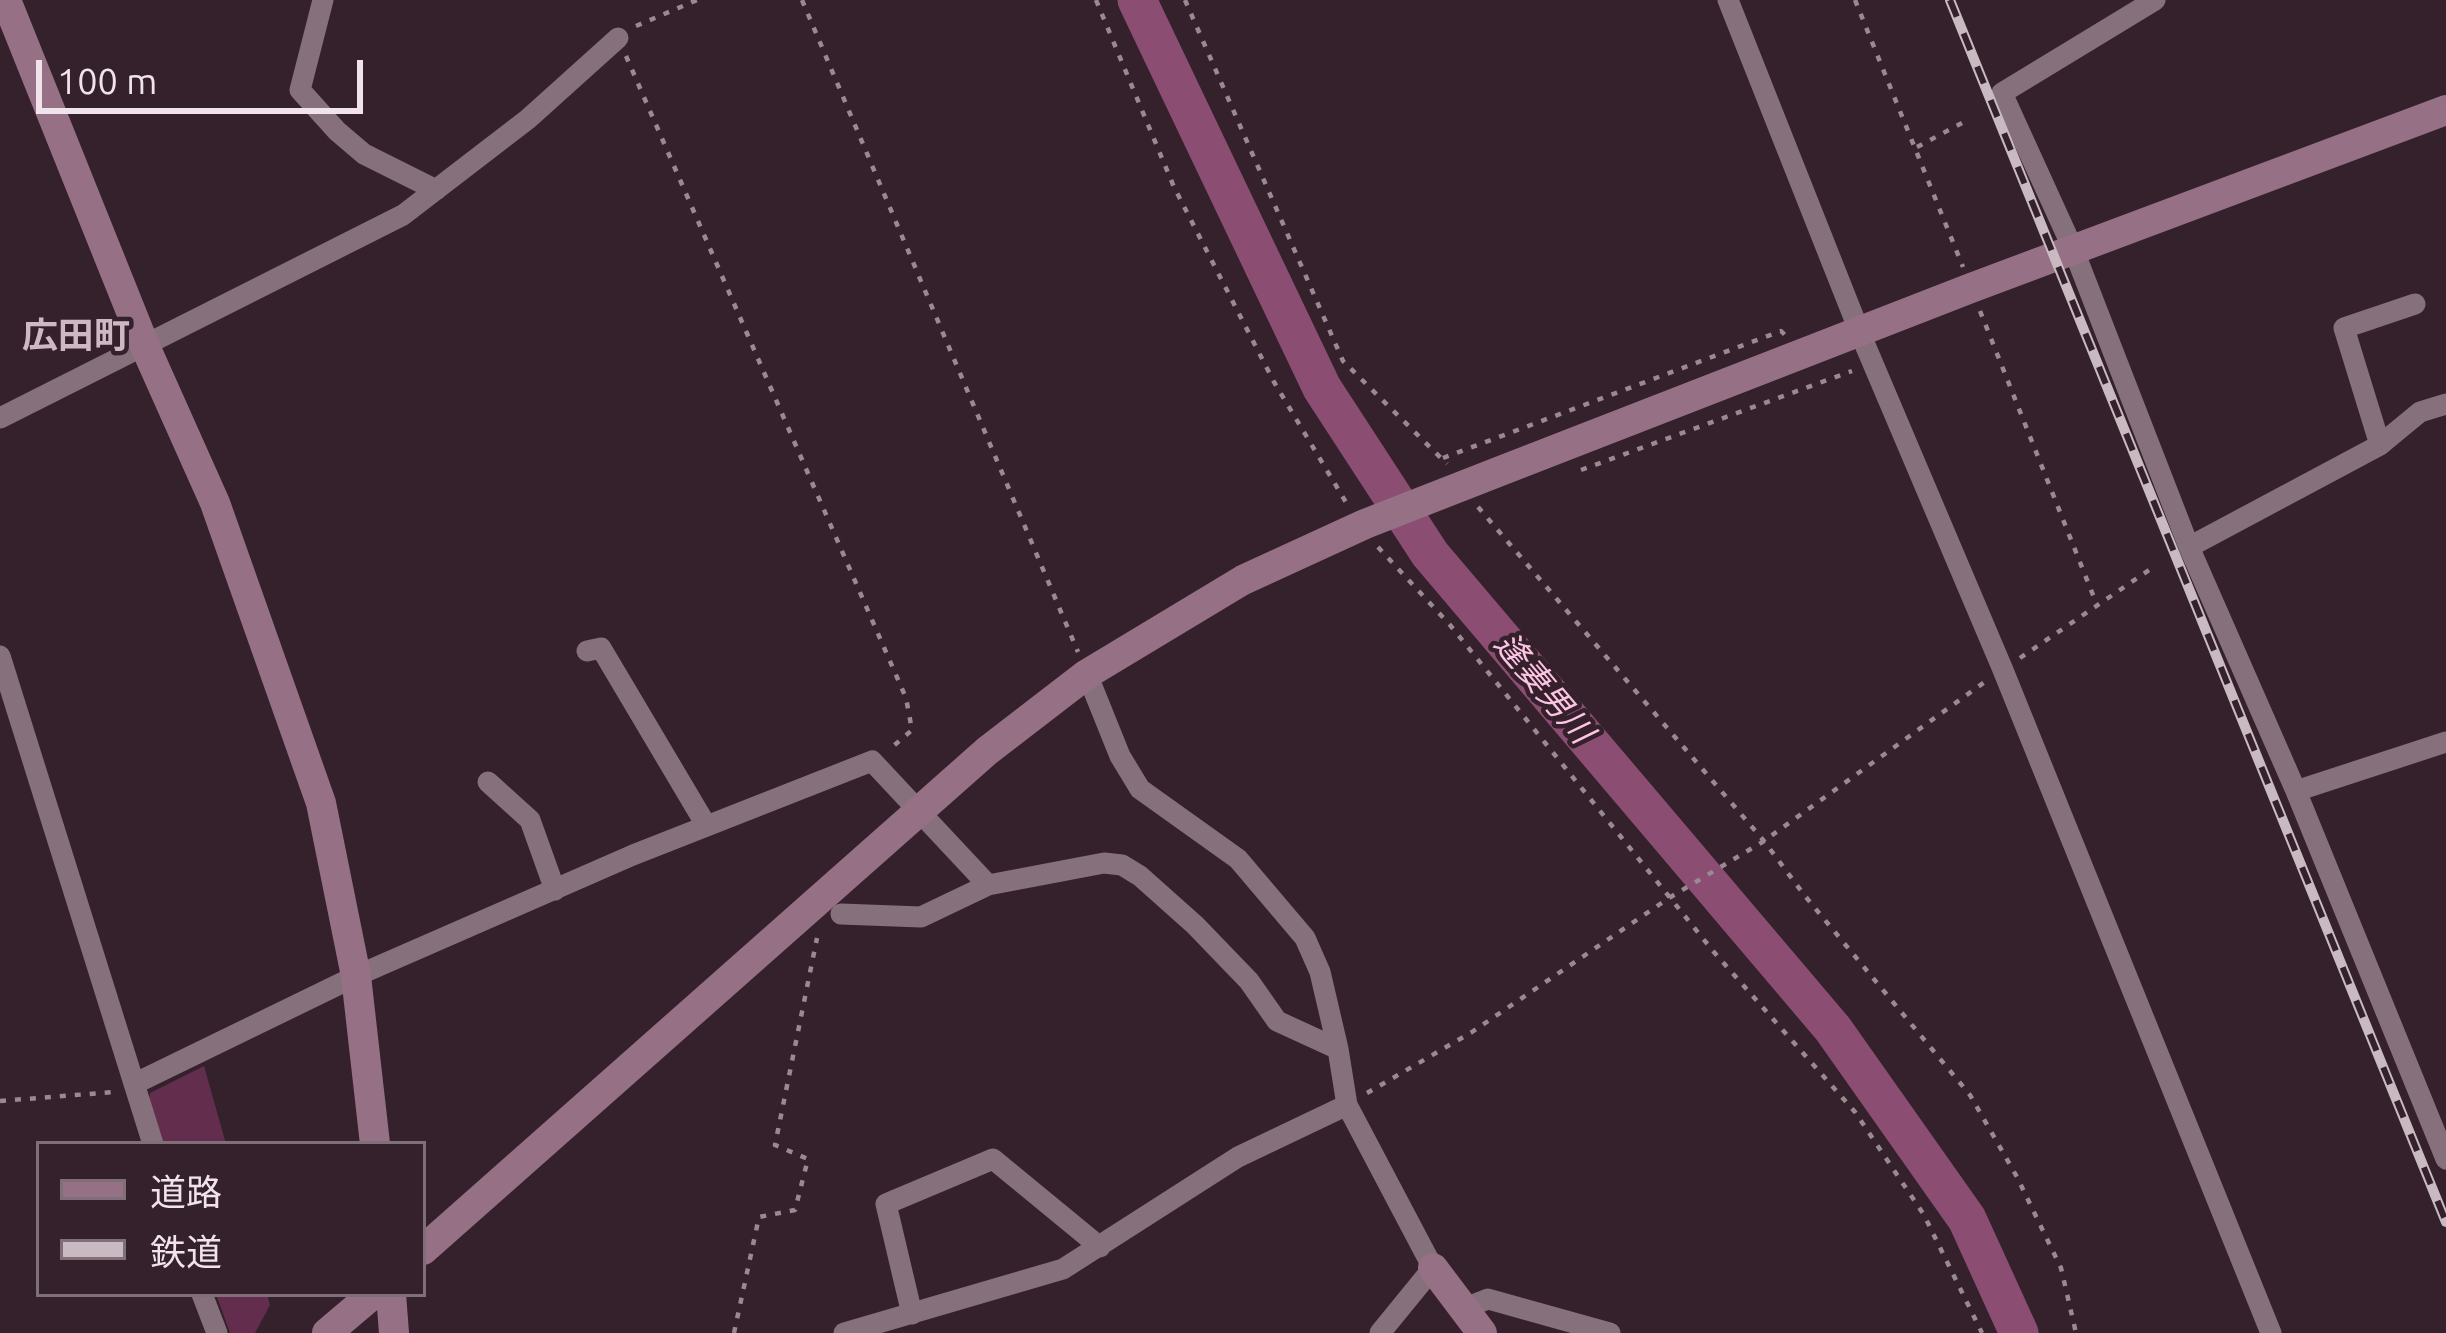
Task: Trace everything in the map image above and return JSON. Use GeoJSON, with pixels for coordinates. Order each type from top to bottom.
{"type":"FeatureCollection","features":[{"type":"Feature","properties":{"kind":"street"},"geometry":{"type":"LineString","coordinates":[[6,0],[144,344],[215,503],[315,784],[356,976],[375,1141]]}},
{"type":"Feature","properties":{"kind":"street"},"geometry":{"type":"LineString","coordinates":[[323,0],[300,90],[364,154],[436,190]]}},
{"type":"Feature","properties":{"kind":"street"},"geometry":{"type":"LineString","coordinates":[[1728,0],[2270,1333]]}},
{"type":"Feature","properties":{"kind":"street"},"geometry":{"type":"LineString","coordinates":[[2155,0],[2002,93],[2074,251],[2188,547],[2296,791],[2446,1159]]}},
{"type":"Feature","properties":{"kind":"street"},"geometry":{"type":"LineString","coordinates":[[0,418],[403,215],[528,119],[618,38]]}},
{"type":"Feature","properties":{"kind":"street"},"geometry":{"type":"LineString","coordinates":[[426,1247],[919,809],[1087,674],[1244,580],[1365,524],[1971,288],[2446,110]]}},
{"type":"Feature","properties":{"kind":"street"},"geometry":{"type":"LineString","coordinates":[[2380,446],[2344,328],[2415,304]]}},
{"type":"Feature","properties":{"kind":"street"},"geometry":{"type":"LineString","coordinates":[[2188,547],[2380,446],[2420,412],[2446,404]]}},
{"type":"Feature","properties":{"kind":"street"},"geometry":{"type":"LineString","coordinates":[[587,651],[601,648],[706,825]]}},
{"type":"Feature","properties":{"kind":"street"},"geometry":{"type":"LineString","coordinates":[[0,656],[152,1141]]}},
{"type":"Feature","properties":{"kind":"street"},"geometry":{"type":"LineString","coordinates":[[1087,674],[1120,756],[1140,789],[1238,859],[1305,938],[1320,972],[1347,1105],[1433,1268],[1474,1320],[1489,1299],[1610,1333]]}},
{"type":"Feature","properties":{"kind":"street"},"geometry":{"type":"LineString","coordinates":[[0,747],[25,740]]}},
{"type":"Feature","properties":{"kind":"street"},"geometry":{"type":"LineString","coordinates":[[2296,791],[2444,749]]}},
{"type":"Feature","properties":{"kind":"street"},"geometry":{"type":"LineString","coordinates":[[134,1084],[356,976],[706,825],[872,761],[988,884]]}},
{"type":"Feature","properties":{"kind":"street"},"geometry":{"type":"LineString","coordinates":[[488,782],[530,820],[555,890]]}},
{"type":"Feature","properties":{"kind":"street"},"geometry":{"type":"LineString","coordinates":[[841,914],[921,917],[988,884],[1104,863],[1122,865],[1196,926],[1250,981],[1277,1021],[1338,1048]]}},
{"type":"Feature","properties":{"kind":"street"},"geometry":{"type":"LineString","coordinates":[[844,1333],[1063,1269],[1238,1156],[1347,1105]]}},
{"type":"Feature","properties":{"kind":"street"},"geometry":{"type":"LineString","coordinates":[[912,1314],[886,1204],[993,1159],[1100,1247]]}},
{"type":"Feature","properties":{"kind":"street"},"geometry":{"type":"LineString","coordinates":[[1380,1333],[1433,1268]]}},
{"type":"Feature","properties":{"kind":"street"},"geometry":{"type":"LineString","coordinates":[[203,1297],[217,1333]]}},
{"type":"Feature","properties":{"kind":"street"},"geometry":{"type":"LineString","coordinates":[[327,1333],[369,1297]]}},
{"type":"Feature","properties":{"kind":"street"},"geometry":{"type":"LineString","coordinates":[[391,1297],[394,1333]]}},
{"type":"Feature","properties":{"kind":"path"},"geometry":{"type":"LineString","coordinates":[[697,0],[632,27],[618,38],[907,698],[912,730],[872,761]]}},
{"type":"Feature","properties":{"kind":"path"},"geometry":{"type":"LineString","coordinates":[[802,0],[1087,674]]}},
{"type":"Feature","properties":{"kind":"path"},"geometry":{"type":"LineString","coordinates":[[1096,0],[1184,207],[1274,382],[1342,497],[1382,553],[1450,625],[1670,898],[1855,1112],[1924,1215],[1982,1333]]}},
{"type":"Feature","properties":{"kind":"path"},"geometry":{"type":"LineString","coordinates":[[1185,0],[1343,362],[1443,458],[1452,491],[1764,841],[1970,1095],[2061,1268],[2076,1333]]}},
{"type":"Feature","properties":{"kind":"path"},"geometry":{"type":"LineString","coordinates":[[1855,0],[2098,605]]}},
{"type":"Feature","properties":{"kind":"path"},"geometry":{"type":"LineString","coordinates":[[1917,147],[1962,123]]}},
{"type":"Feature","properties":{"kind":"path"},"geometry":{"type":"LineString","coordinates":[[1443,458],[1781,331],[1803,355]]}},
{"type":"Feature","properties":{"kind":"path"},"geometry":{"type":"LineString","coordinates":[[1562,477],[1875,362]]}},
{"type":"Feature","properties":{"kind":"path"},"geometry":{"type":"LineString","coordinates":[[1347,1105],[1472,1032],[1754,843],[1764,841],[2155,566]]}},
{"type":"Feature","properties":{"kind":"path"},"geometry":{"type":"LineString","coordinates":[[734,1333],[759,1216],[795,1210],[808,1159],[775,1145],[814,940],[841,914]]}},
{"type":"Feature","properties":{"kind":"path"},"geometry":{"type":"LineString","coordinates":[[0,1101],[124,1091],[134,1084]]}},
{"type":"Feature","properties":{"kind":"shaded area"},"geometry":{"type":"Polygon","coordinates":[[[204,1066],[225,1141],[163,1141],[150,1093],[204,1066]]]}},
{"type":"Feature","properties":{"kind":"shaded area"},"geometry":{"type":"Polygon","coordinates":[[[217,1297],[268,1297],[270,1305],[255,1333],[230,1333],[217,1297]]]}},
{"type":"Feature","properties":{"kind":"waterway","name":"逢妻男川"},"geometry":{"type":"LineString","coordinates":[[1137,0],[1322,388],[1430,554],[1833,1029],[1967,1219],[2019,1333]]}},
{"type":"Feature","properties":{"kind":"railway"},"geometry":{"type":"LineString","coordinates":[[1950,0],[2446,1222]]}},
{"type":"Feature","properties":{"kind":"district","name":"広田町"},"geometry":{"type":"Point","coordinates":[76,336]}}]}
